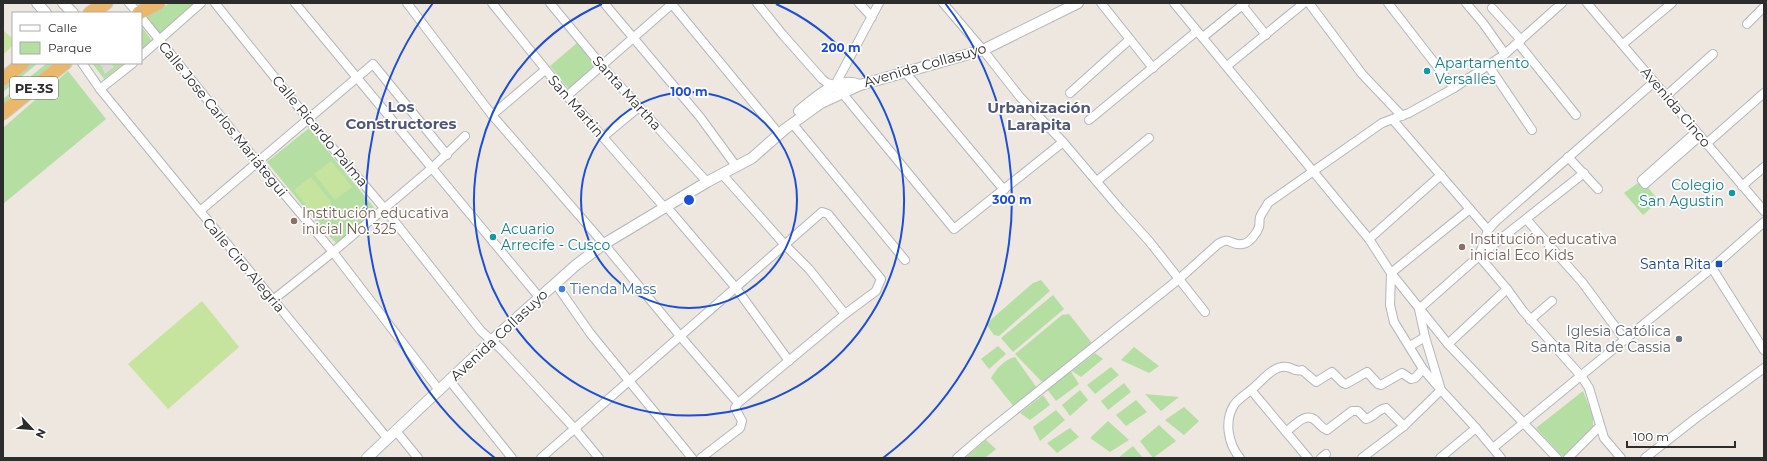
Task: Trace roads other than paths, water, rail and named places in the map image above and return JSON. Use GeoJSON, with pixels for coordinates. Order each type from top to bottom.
{"type":"FeatureCollection","features":[{"type":"Feature","properties":{"kind":"highway"},"geometry":{"type":"LineString","coordinates":[[92,12],[106,3]]}},
{"type":"Feature","properties":{"kind":"highway"},"geometry":{"type":"LineString","coordinates":[[140,12],[158,3]]}},
{"type":"Feature","properties":{"kind":"highway","name":"PE-3S"},"geometry":{"type":"LineString","coordinates":[[3,79],[22,64]]}},
{"type":"Feature","properties":{"kind":"highway","name":"PE-3S"},"geometry":{"type":"LineString","coordinates":[[3,113],[64,64]]}},
{"type":"Feature","properties":{"kind":"street"},"geometry":{"type":"LineString","coordinates":[[37,3],[45,12]]}},
{"type":"Feature","properties":{"kind":"street"},"geometry":{"type":"LineString","coordinates":[[63,3],[72,12]]}},
{"type":"Feature","properties":{"kind":"street"},"geometry":{"type":"LineString","coordinates":[[129,3],[137,12]]}},
{"type":"Feature","properties":{"kind":"street"},"geometry":{"type":"LineString","coordinates":[[142,55],[159,42],[201,3]]}},
{"type":"Feature","properties":{"kind":"street","name":"Calle Ricardo Palma"},"geometry":{"type":"LineString","coordinates":[[214,3],[308,119],[384,208],[481,331],[502,350],[575,428],[599,458]]}},
{"type":"Feature","properties":{"kind":"street"},"geometry":{"type":"LineString","coordinates":[[295,3],[539,297]]}},
{"type":"Feature","properties":{"kind":"street"},"geometry":{"type":"LineString","coordinates":[[407,3],[492,115],[738,402]]}},
{"type":"Feature","properties":{"kind":"street","name":"San Martin"},"geometry":{"type":"LineString","coordinates":[[492,3],[567,96],[736,288],[789,361]]}},
{"type":"Feature","properties":{"kind":"street","name":"Santa Martha"},"geometry":{"type":"LineString","coordinates":[[550,3],[602,66],[707,182]]}},
{"type":"Feature","properties":{"kind":"street"},"geometry":{"type":"LineString","coordinates":[[604,3],[739,164]]}},
{"type":"Feature","properties":{"kind":"street"},"geometry":{"type":"LineString","coordinates":[[567,96],[672,3],[905,260]]}},
{"type":"Feature","properties":{"kind":"street"},"geometry":{"type":"LineString","coordinates":[[757,3],[822,79],[827,83],[835,85],[843,94],[954,229],[1063,142]]}},
{"type":"Feature","properties":{"kind":"street"},"geometry":{"type":"LineString","coordinates":[[859,3],[872,17]]}},
{"type":"Feature","properties":{"kind":"street"},"geometry":{"type":"LineString","coordinates":[[835,85],[879,3]]}},
{"type":"Feature","properties":{"kind":"street"},"geometry":{"type":"LineString","coordinates":[[943,3],[984,50],[1020,97],[1063,142],[1149,241],[1205,312]]}},
{"type":"Feature","properties":{"kind":"street","name":"Avenida Collasuyo"},"geometry":{"type":"LineString","coordinates":[[784,126],[820,103],[843,94],[860,85],[984,50],[1078,3]]}},
{"type":"Feature","properties":{"kind":"street"},"geometry":{"type":"LineString","coordinates":[[1101,3],[1129,40],[1153,68]]}},
{"type":"Feature","properties":{"kind":"street"},"geometry":{"type":"LineString","coordinates":[[1174,3],[1369,239],[1419,309],[1448,344],[1557,458]]}},
{"type":"Feature","properties":{"kind":"street"},"geometry":{"type":"LineString","coordinates":[[1227,66],[1304,3]]}},
{"type":"Feature","properties":{"kind":"street"},"geometry":{"type":"LineString","coordinates":[[1310,3],[1362,74],[1402,116]]}},
{"type":"Feature","properties":{"kind":"street"},"geometry":{"type":"LineString","coordinates":[[1388,3],[1454,88]]}},
{"type":"Feature","properties":{"kind":"street"},"geometry":{"type":"LineString","coordinates":[[1466,3],[1483,23],[1505,54]]}},
{"type":"Feature","properties":{"kind":"street"},"geometry":{"type":"LineString","coordinates":[[957,458],[1006,416],[1179,279],[1218,244],[1224,240],[1229,240],[1235,244],[1247,242],[1256,234],[1259,228],[1260,218],[1268,203],[1382,122],[1393,120],[1402,116],[1454,88],[1505,54],[1562,3]]}},
{"type":"Feature","properties":{"kind":"street","name":"Avenida Cinco"},"geometry":{"type":"LineString","coordinates":[[1587,3],[1764,211]]}},
{"type":"Feature","properties":{"kind":"street"},"geometry":{"type":"LineString","coordinates":[[1623,44],[1672,3]]}},
{"type":"Feature","properties":{"kind":"street"},"geometry":{"type":"LineString","coordinates":[[1088,120],[1153,68],[1244,4],[1266,34]]}},
{"type":"Feature","properties":{"kind":"street"},"geometry":{"type":"LineString","coordinates":[[1746,24],[1764,7]]}},
{"type":"Feature","properties":{"kind":"street"},"geometry":{"type":"LineString","coordinates":[[1492,8],[1576,115]]}},
{"type":"Feature","properties":{"kind":"street","name":"Calle Jose Carlos Mariátegui"},"geometry":{"type":"LineString","coordinates":[[142,18],[159,42],[333,252],[439,390]]}},
{"type":"Feature","properties":{"kind":"street"},"geometry":{"type":"LineString","coordinates":[[1070,93],[1129,40]]}},
{"type":"Feature","properties":{"kind":"street"},"geometry":{"type":"LineString","coordinates":[[1666,96],[1713,54]]}},
{"type":"Feature","properties":{"kind":"street","name":"Calle Ciro Alegria"},"geometry":{"type":"LineString","coordinates":[[83,64],[100,89],[388,439]]}},
{"type":"Feature","properties":{"kind":"street"},"geometry":{"type":"LineString","coordinates":[[100,89],[132,64]]}},
{"type":"Feature","properties":{"kind":"street"},"geometry":{"type":"LineString","coordinates":[[200,211],[373,64],[447,155]]}},
{"type":"Feature","properties":{"kind":"street"},"geometry":{"type":"LineString","coordinates":[[1488,65],[1532,130]]}},
{"type":"Feature","properties":{"kind":"street"},"geometry":{"type":"LineString","coordinates":[[492,115],[545,70]]}},
{"type":"Feature","properties":{"kind":"street"},"geometry":{"type":"LineString","coordinates":[[906,73],[1004,190]]}},
{"type":"Feature","properties":{"kind":"street","name":"Avenida Collasuyo"},"geometry":{"type":"LineString","coordinates":[[367,458],[539,297],[604,244],[739,164],[823,92],[835,85],[847,82],[860,85]]}},
{"type":"Feature","properties":{"kind":"street"},"geometry":{"type":"LineString","coordinates":[[1479,256],[1488,230],[1499,218],[1654,82]]}},
{"type":"Feature","properties":{"kind":"street"},"geometry":{"type":"LineString","coordinates":[[1706,144],[1764,94]]}},
{"type":"Feature","properties":{"kind":"street"},"geometry":{"type":"LineString","coordinates":[[603,137],[639,107]]}},
{"type":"Feature","properties":{"kind":"street"},"geometry":{"type":"LineString","coordinates":[[1393,120],[1488,230]]}},
{"type":"Feature","properties":{"kind":"street"},"geometry":{"type":"LineString","coordinates":[[1698,134],[1645,184],[1642,180],[1698,134]]}},
{"type":"Feature","properties":{"kind":"street"},"geometry":{"type":"LineString","coordinates":[[273,300],[333,252],[432,168],[465,136]]}},
{"type":"Feature","properties":{"kind":"street"},"geometry":{"type":"LineString","coordinates":[[1097,181],[1149,138]]}},
{"type":"Feature","properties":{"kind":"street"},"geometry":{"type":"LineString","coordinates":[[1568,157],[1598,190]]}},
{"type":"Feature","properties":{"kind":"street"},"geometry":{"type":"LineString","coordinates":[[1742,186],[1764,167]]}},
{"type":"Feature","properties":{"kind":"street"},"geometry":{"type":"LineString","coordinates":[[1419,309],[1479,256],[1584,173]]}},
{"type":"Feature","properties":{"kind":"street"},"geometry":{"type":"LineString","coordinates":[[722,174],[785,245],[809,269],[845,314]]}},
{"type":"Feature","properties":{"kind":"street"},"geometry":{"type":"LineString","coordinates":[[1369,239],[1441,175]]}},
{"type":"Feature","properties":{"kind":"street"},"geometry":{"type":"LineString","coordinates":[[1470,209],[1392,273],[1390,305],[1394,322],[1423,369],[1501,458]]}},
{"type":"Feature","properties":{"kind":"street"},"geometry":{"type":"LineString","coordinates":[[541,458],[822,212],[828,214],[881,280],[876,291],[845,314],[738,402],[736,408],[742,421],[740,428],[701,458]]}},
{"type":"Feature","properties":{"kind":"street"},"geometry":{"type":"LineString","coordinates":[[1526,219],[1582,282],[1625,340]]}},
{"type":"Feature","properties":{"kind":"street"},"geometry":{"type":"LineString","coordinates":[[1493,448],[1712,268],[1764,222]]}},
{"type":"Feature","properties":{"kind":"street"},"geometry":{"type":"LineString","coordinates":[[1479,256],[1507,289],[1530,320],[1582,376],[1589,388],[1604,438],[1621,458]]}},
{"type":"Feature","properties":{"kind":"street"},"geometry":{"type":"LineString","coordinates":[[1712,268],[1764,350]]}},
{"type":"Feature","properties":{"kind":"street"},"geometry":{"type":"LineString","coordinates":[[555,283],[590,333],[628,382],[692,458]]}},
{"type":"Feature","properties":{"kind":"street"},"geometry":{"type":"LineString","coordinates":[[1448,344],[1507,289]]}},
{"type":"Feature","properties":{"kind":"street"},"geometry":{"type":"LineString","coordinates":[[1530,320],[1552,300]]}},
{"type":"Feature","properties":{"kind":"street"},"geometry":{"type":"LineString","coordinates":[[1419,309],[1425,337],[1441,390]]}},
{"type":"Feature","properties":{"kind":"street"},"geometry":{"type":"LineString","coordinates":[[1410,346],[1425,337]]}},
{"type":"Feature","properties":{"kind":"street"},"geometry":{"type":"LineString","coordinates":[[1240,458],[1235,453],[1231,443],[1227,425],[1230,412],[1235,404],[1276,368],[1288,367],[1294,371],[1302,370],[1316,382],[1332,372],[1346,384],[1367,372],[1378,384],[1381,385],[1402,373],[1411,379],[1423,369]]}},
{"type":"Feature","properties":{"kind":"street"},"geometry":{"type":"LineString","coordinates":[[1645,458],[1764,368]]}},
{"type":"Feature","properties":{"kind":"street"},"geometry":{"type":"LineString","coordinates":[[450,381],[512,458]]}},
{"type":"Feature","properties":{"kind":"street"},"geometry":{"type":"LineString","coordinates":[[1251,390],[1308,458]]}},
{"type":"Feature","properties":{"kind":"street"},"geometry":{"type":"LineString","coordinates":[[1362,458],[1404,426],[1441,390]]}},
{"type":"Feature","properties":{"kind":"street"},"geometry":{"type":"LineString","coordinates":[[1286,432],[1303,418],[1308,416],[1315,418],[1323,429],[1327,430],[1352,411],[1358,411],[1366,419],[1370,418],[1382,408],[1386,408],[1404,426]]}},
{"type":"Feature","properties":{"kind":"street"},"geometry":{"type":"LineString","coordinates":[[1568,458],[1600,426]]}},
{"type":"Feature","properties":{"kind":"street"},"geometry":{"type":"LineString","coordinates":[[1440,458],[1476,428]]}},
{"type":"Feature","properties":{"kind":"street"},"geometry":{"type":"LineString","coordinates":[[396,431],[418,458]]}},
{"type":"Feature","properties":{"kind":"place","name":"Apartamento Versalles"},"geometry":{"type":"Point","coordinates":[1427,71]}},
{"type":"Feature","properties":{"kind":"place","name":"Colegio San Agustin"},"geometry":{"type":"Point","coordinates":[1732,193]}},
{"type":"Feature","properties":{"kind":"place","name":"Institución educativa inicial No. 325"},"geometry":{"type":"Point","coordinates":[294,221]}},
{"type":"Feature","properties":{"kind":"place","name":"Acuario Arrecife - Cusco"},"geometry":{"type":"Point","coordinates":[493,237]}},
{"type":"Feature","properties":{"kind":"place","name":"Institución educativa inicial Eco Kids"},"geometry":{"type":"Point","coordinates":[1462,247]}},
{"type":"Feature","properties":{"kind":"place","name":"Santa Rita"},"geometry":{"type":"Point","coordinates":[1719,264]}},
{"type":"Feature","properties":{"kind":"place","name":"Tienda Mass"},"geometry":{"type":"Point","coordinates":[562,289]}},
{"type":"Feature","properties":{"kind":"place","name":"Iglesia Católica Santa Rita de Cassia"},"geometry":{"type":"Point","coordinates":[1679,339]}},
{"type":"Feature","properties":{"kind":"district","name":"Los Constructores"},"geometry":{"type":"Point","coordinates":[401,116]}},
{"type":"Feature","properties":{"kind":"district","name":"Urbanización Larapita"},"geometry":{"type":"Point","coordinates":[1039,116]}}]}
